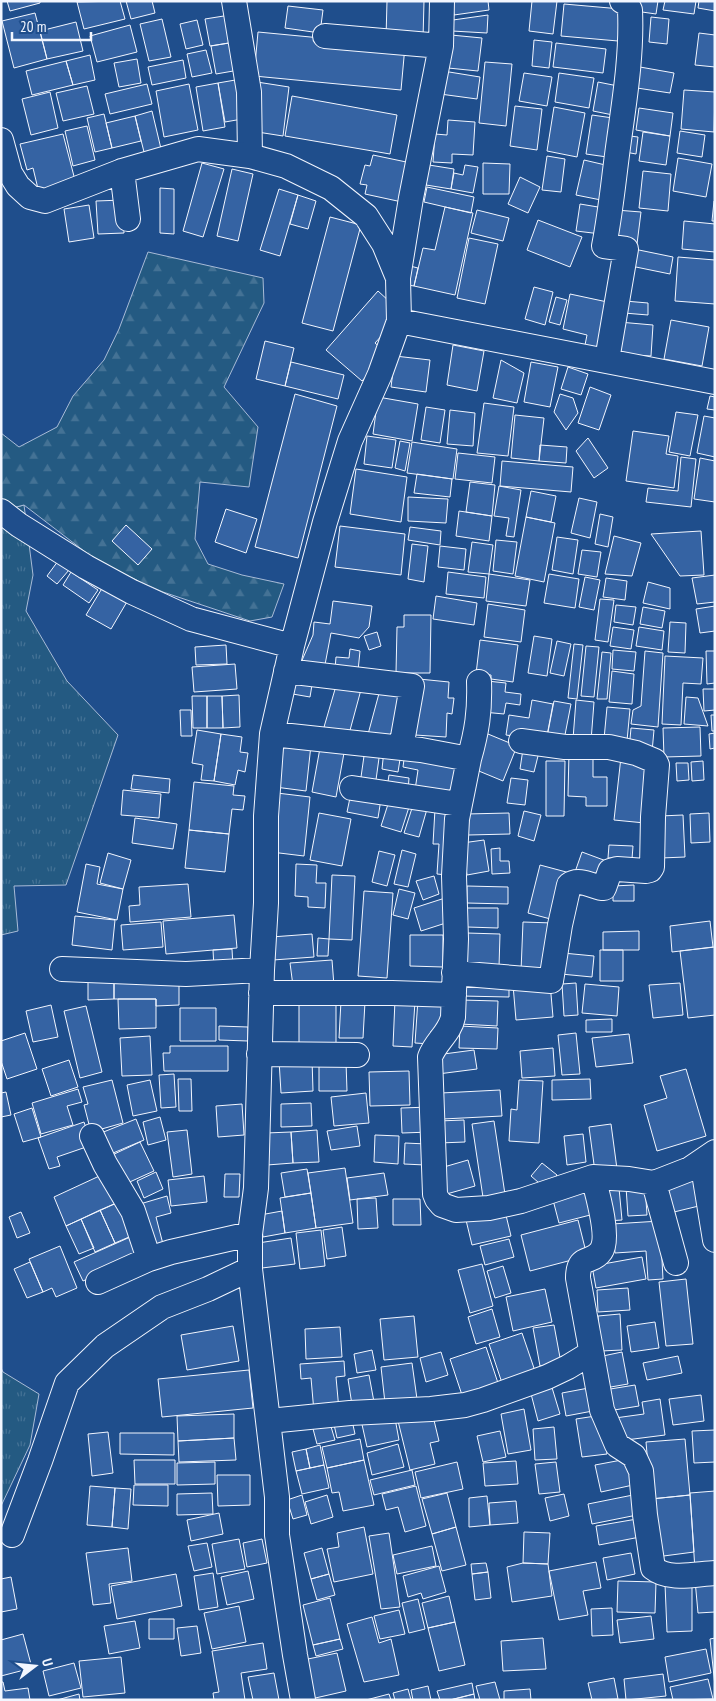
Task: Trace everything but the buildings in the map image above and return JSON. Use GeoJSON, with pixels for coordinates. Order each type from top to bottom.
{"type":"FeatureCollection","features":[{"type":"Feature","properties":{"kind":"street"},"geometry":{"type":"LineString","coordinates":[[234,1],[248,92],[250,156]]}},
{"type":"Feature","properties":{"kind":"street"},"geometry":{"type":"LineString","coordinates":[[303,1700],[278,1535],[277,1497],[250,1269],[250,1234],[256,1188],[261,993],[266,903],[266,816],[272,734],[292,646],[325,522],[350,441],[380,374],[399,321],[398,278],[411,198],[442,46],[442,1]]}},
{"type":"Feature","properties":{"kind":"street"},"geometry":{"type":"LineString","coordinates":[[607,360],[626,249],[604,246],[624,109],[629,52],[630,10],[627,4],[622,1]]}},
{"type":"Feature","properties":{"kind":"street"},"geometry":{"type":"LineString","coordinates":[[325,36],[442,46]]}},
{"type":"Feature","properties":{"kind":"street"},"geometry":{"type":"LineString","coordinates":[[1,140],[10,173],[18,186],[30,198],[45,201],[122,171],[198,149],[250,156],[286,166],[331,188],[366,216],[384,244],[398,278]]}},
{"type":"Feature","properties":{"kind":"street"},"geometry":{"type":"LineString","coordinates":[[122,171],[128,219]]}},
{"type":"Feature","properties":{"kind":"street"},"geometry":{"type":"LineString","coordinates":[[399,321],[715,382]]}},
{"type":"Feature","properties":{"kind":"street"},"geometry":{"type":"LineString","coordinates":[[1,511],[19,525],[86,567],[140,596],[191,619],[292,646]]}},
{"type":"Feature","properties":{"kind":"street"},"geometry":{"type":"LineString","coordinates":[[286,671],[412,686],[401,748]]}},
{"type":"Feature","properties":{"kind":"street"},"geometry":{"type":"LineString","coordinates":[[479,682],[478,728],[469,759],[457,819],[454,876],[456,939],[451,1026],[439,1040],[430,1057],[435,1194],[437,1199],[442,1205],[456,1210],[489,1208],[521,1201],[593,1177],[629,1179],[654,1183],[690,1169],[708,1157],[715,1240]]}},
{"type":"Feature","properties":{"kind":"street"},"geometry":{"type":"LineString","coordinates":[[272,734],[420,750],[469,759]]}},
{"type":"Feature","properties":{"kind":"street"},"geometry":{"type":"LineString","coordinates":[[261,993],[392,993],[454,984],[551,981],[560,925],[571,883],[577,881],[604,888],[608,876],[613,870],[646,872],[652,867],[657,765],[655,761],[636,753],[609,747],[565,747],[521,740]]}},
{"type":"Feature","properties":{"kind":"street"},"geometry":{"type":"LineString","coordinates":[[352,788],[459,804]]}},
{"type":"Feature","properties":{"kind":"street"},"geometry":{"type":"LineString","coordinates":[[62,969],[186,974],[262,970]]}},
{"type":"Feature","properties":{"kind":"street"},"geometry":{"type":"LineString","coordinates":[[259,1054],[357,1055]]}},
{"type":"Feature","properties":{"kind":"street"},"geometry":{"type":"LineString","coordinates":[[92,1136],[105,1164],[133,1212],[149,1259]]}},
{"type":"Feature","properties":{"kind":"street"},"geometry":{"type":"LineString","coordinates":[[593,1177],[600,1205],[604,1243],[599,1254],[581,1264],[578,1270],[602,1410],[617,1445],[634,1456],[641,1471],[653,1568],[660,1574],[670,1575],[715,1573]]}},
{"type":"Feature","properties":{"kind":"street"},"geometry":{"type":"LineString","coordinates":[[654,1183],[676,1263]]}},
{"type":"Feature","properties":{"kind":"street"},"geometry":{"type":"LineString","coordinates":[[98,1282],[149,1259],[171,1252],[250,1234]]}},
{"type":"Feature","properties":{"kind":"street"},"geometry":{"type":"LineString","coordinates":[[12,1535],[66,1383],[105,1346],[162,1307],[208,1289],[250,1269]]}},
{"type":"Feature","properties":{"kind":"street"},"geometry":{"type":"LineString","coordinates":[[268,1421],[350,1413],[431,1410],[465,1405],[546,1377],[568,1367],[591,1353]]}},
{"type":"Feature","properties":{"kind":"green space"},"geometry":{"type":"Polygon","coordinates":[[[148,252],[263,278],[264,303],[224,387],[258,427],[249,487],[200,482],[195,539],[208,564],[242,575],[284,584],[272,617],[250,621],[163,592],[101,564],[24,505],[1,511],[1,433],[19,447],[57,427],[73,396],[104,360],[119,329],[148,252]]]}},
{"type":"Feature","properties":{"kind":"green space"},"geometry":{"type":"Polygon","coordinates":[[[24,505],[33,575],[26,611],[67,681],[118,735],[66,885],[14,886],[18,931],[1,935],[1,511],[24,505]]]}},
{"type":"Feature","properties":{"kind":"green space"},"geometry":{"type":"Polygon","coordinates":[[[1,1368],[3,1372],[39,1394],[30,1445],[1,1506],[1,1368]]]}}]}
